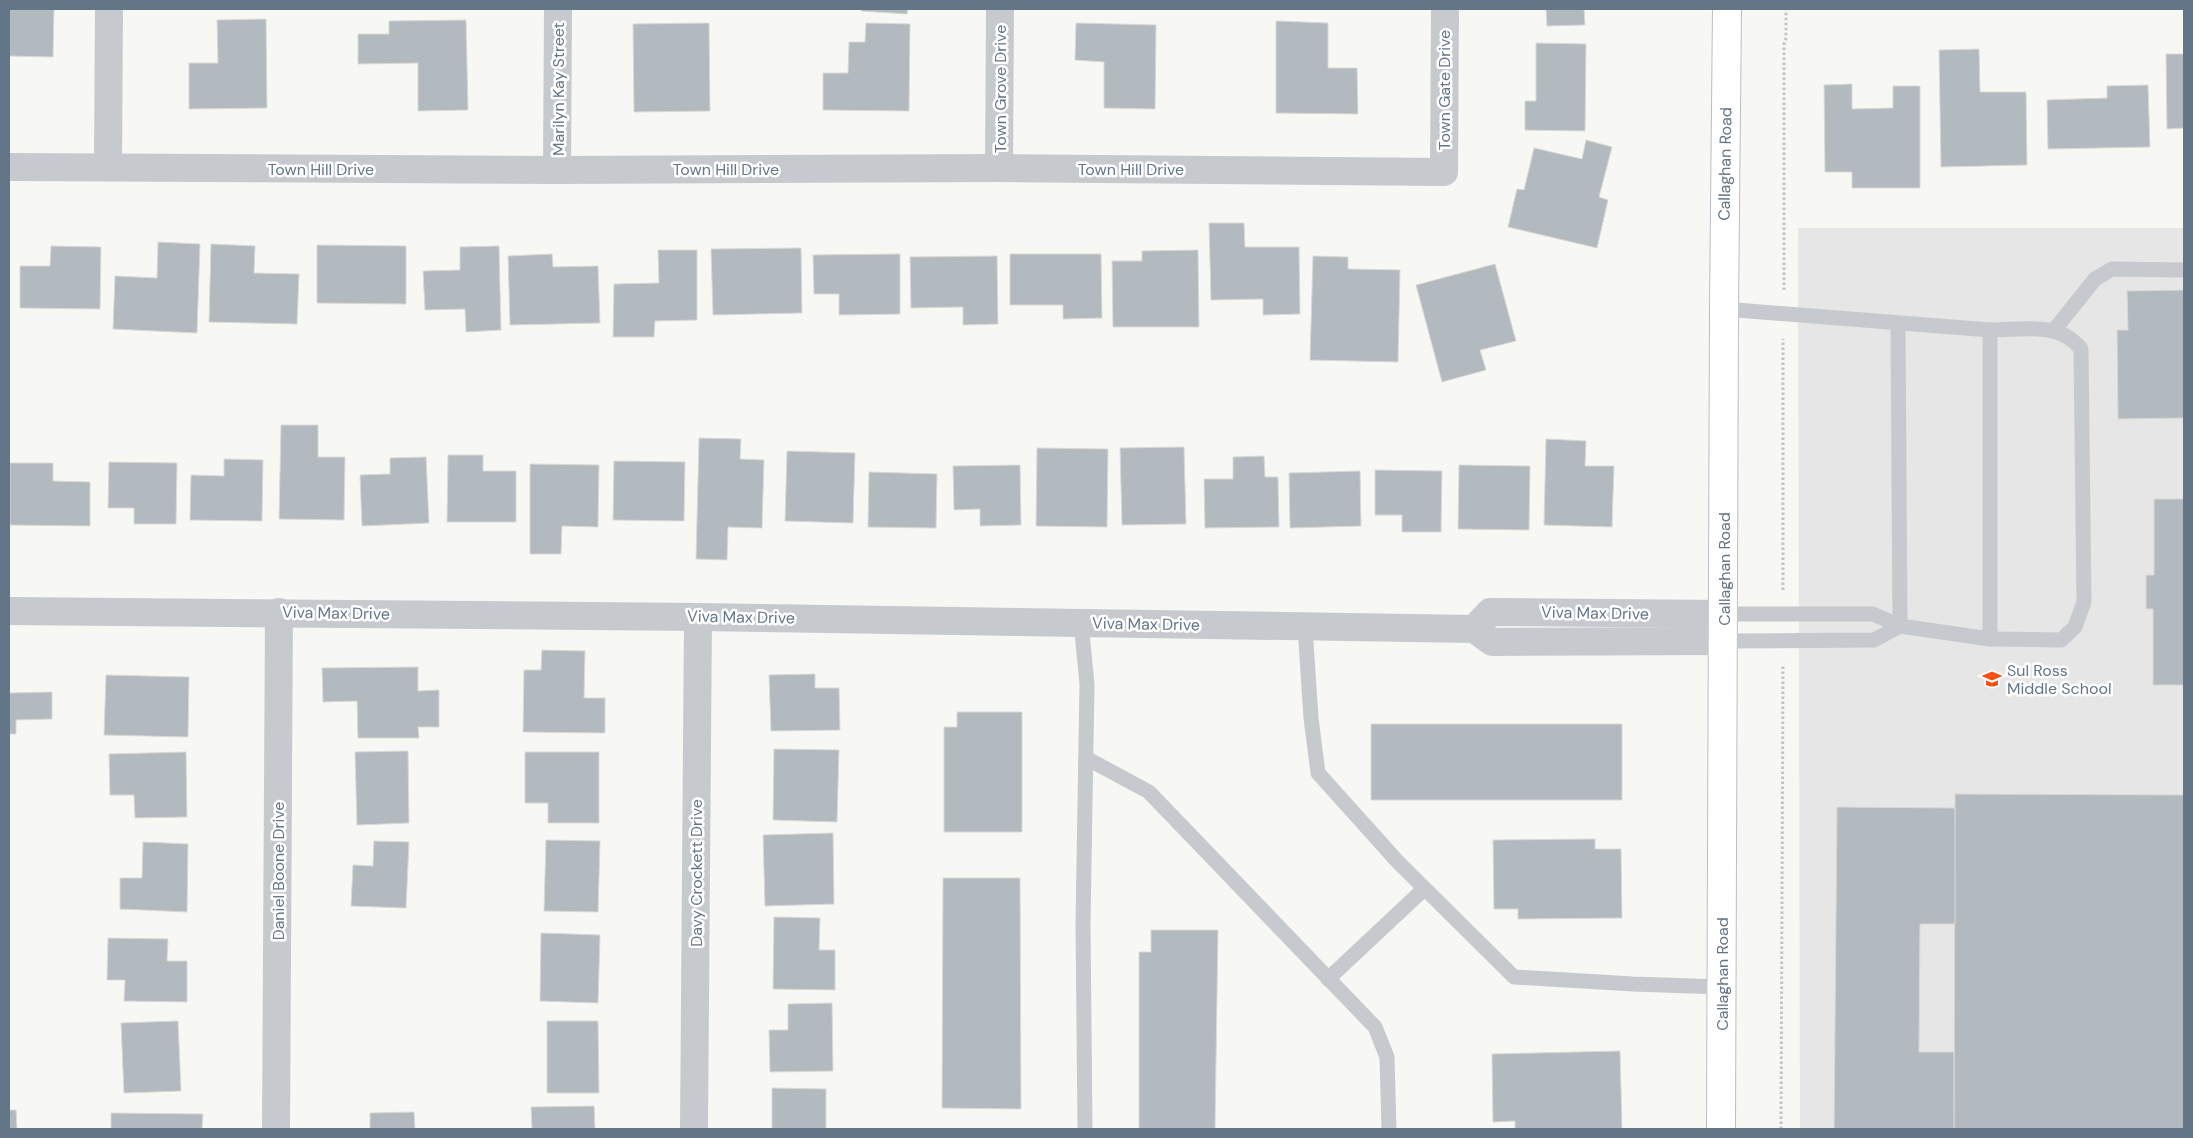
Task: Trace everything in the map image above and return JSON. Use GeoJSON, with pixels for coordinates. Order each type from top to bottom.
{"type":"FeatureCollection","features":[{"type":"Feature","properties":{"kind":"main road","name":"Callaghan Road"},"geometry":{"type":"LineString","coordinates":[[1721,1129],[1727,9]]}},
{"type":"Feature","properties":{"kind":"street"},"geometry":{"type":"LineString","coordinates":[[108,167],[110,9]]}},
{"type":"Feature","properties":{"kind":"street","name":"Marilyn Kay Street"},"geometry":{"type":"LineString","coordinates":[[557,170],[558,9]]}},
{"type":"Feature","properties":{"kind":"street","name":"Town Grove Drive"},"geometry":{"type":"LineString","coordinates":[[1000,9],[1000,168]]}},
{"type":"Feature","properties":{"kind":"street","name":"Town Gate Drive"},"geometry":{"type":"LineString","coordinates":[[1444,172],[1445,9]]}},
{"type":"Feature","properties":{"kind":"street","name":"Town Hill Drive"},"geometry":{"type":"LineString","coordinates":[[9,167],[557,170],[1000,168],[1444,172]]}},
{"type":"Feature","properties":{"kind":"street","name":"Viva Max Drive"},"geometry":{"type":"LineString","coordinates":[[9,611],[698,617],[1474,629],[1492,642],[1724,641]]}},
{"type":"Feature","properties":{"kind":"street","name":"Daniel Boone Drive"},"geometry":{"type":"LineString","coordinates":[[276,1129],[280,612]]}},
{"type":"Feature","properties":{"kind":"street","name":"Viva Max Drive"},"geometry":{"type":"LineString","coordinates":[[1474,629],[1490,612],[1724,614]]}},
{"type":"Feature","properties":{"kind":"street","name":"Davy Crockett Drive"},"geometry":{"type":"LineString","coordinates":[[694,1129],[698,617]]}},
{"type":"Feature","properties":{"kind":"lane"},"geometry":{"type":"LineString","coordinates":[[2054,329],[2095,279],[2112,269],[2184,270]]}},
{"type":"Feature","properties":{"kind":"lane"},"geometry":{"type":"LineString","coordinates":[[1724,309],[1990,330],[2054,329],[2073,338],[2081,349],[2084,602],[2074,627],[2061,640],[1990,639],[1900,626],[1873,614],[1724,614]]}},
{"type":"Feature","properties":{"kind":"lane"},"geometry":{"type":"LineString","coordinates":[[1898,324],[1900,626]]}},
{"type":"Feature","properties":{"kind":"lane"},"geometry":{"type":"LineString","coordinates":[[1990,330],[1990,639]]}},
{"type":"Feature","properties":{"kind":"lane"},"geometry":{"type":"LineString","coordinates":[[1081,623],[1086,684],[1083,924],[1085,1129]]}},
{"type":"Feature","properties":{"kind":"lane"},"geometry":{"type":"LineString","coordinates":[[1724,641],[1874,640],[1900,626]]}},
{"type":"Feature","properties":{"kind":"lane"},"geometry":{"type":"LineString","coordinates":[[1305,627],[1310,718],[1318,772],[1424,889],[1514,976],[1633,984],[1722,987]]}},
{"type":"Feature","properties":{"kind":"lane"},"geometry":{"type":"LineString","coordinates":[[1086,758],[1149,792],[1375,1027],[1387,1057],[1389,1129]]}},
{"type":"Feature","properties":{"kind":"lane"},"geometry":{"type":"LineString","coordinates":[[1328,979],[1424,889]]}},
{"type":"Feature","properties":{"kind":"path"},"geometry":{"type":"LineString","coordinates":[[1786,9],[1786,38]]}},
{"type":"Feature","properties":{"kind":"path"},"geometry":{"type":"LineString","coordinates":[[1781,1129],[1783,670]]}},
{"type":"Feature","properties":{"kind":"shaded area","name":"Sul Ross Middle School"},"geometry":{"type":"Polygon","coordinates":[[[1798,228],[2184,228],[2184,1129],[1800,1129],[1798,228]]]}},
{"type":"Feature","properties":{"kind":"building"},"geometry":{"type":"Polygon","coordinates":[[[9,9],[54,9],[53,57],[9,56],[9,9]]]}},
{"type":"Feature","properties":{"kind":"building"},"geometry":{"type":"Polygon","coordinates":[[[861,9],[908,9],[907,14],[861,11],[861,9]]]}},
{"type":"Feature","properties":{"kind":"building"},"geometry":{"type":"Polygon","coordinates":[[[1546,9],[1584,9],[1585,25],[1547,26],[1546,9]]]}},
{"type":"Feature","properties":{"kind":"building"},"geometry":{"type":"Polygon","coordinates":[[[266,19],[267,108],[189,109],[189,63],[218,63],[217,20],[266,19]]]}},
{"type":"Feature","properties":{"kind":"building"},"geometry":{"type":"Polygon","coordinates":[[[466,20],[468,110],[418,111],[418,63],[358,64],[358,34],[389,34],[389,21],[466,20]]]}},
{"type":"Feature","properties":{"kind":"building"},"geometry":{"type":"Polygon","coordinates":[[[1276,21],[1328,23],[1328,68],[1357,68],[1358,114],[1276,113],[1276,21]]]}},
{"type":"Feature","properties":{"kind":"building"},"geometry":{"type":"Polygon","coordinates":[[[709,23],[710,111],[634,112],[633,24],[709,23]]]}},
{"type":"Feature","properties":{"kind":"building"},"geometry":{"type":"Polygon","coordinates":[[[866,23],[910,24],[909,111],[823,110],[823,73],[848,73],[849,42],[865,42],[866,23]]]}},
{"type":"Feature","properties":{"kind":"building"},"geometry":{"type":"Polygon","coordinates":[[[1076,23],[1156,25],[1155,109],[1104,108],[1104,62],[1075,60],[1076,23]]]}},
{"type":"Feature","properties":{"kind":"building"},"geometry":{"type":"Polygon","coordinates":[[[1536,43],[1586,44],[1585,131],[1525,130],[1525,101],[1536,101],[1536,43]]]}},
{"type":"Feature","properties":{"kind":"building"},"geometry":{"type":"Polygon","coordinates":[[[1979,49],[1980,92],[2026,92],[2027,165],[1941,167],[1939,50],[1979,49]]]}},
{"type":"Feature","properties":{"kind":"building"},"geometry":{"type":"Polygon","coordinates":[[[2166,54],[2184,54],[2184,128],[2167,129],[2166,54]]]}},
{"type":"Feature","properties":{"kind":"building"},"geometry":{"type":"Polygon","coordinates":[[[1852,84],[1852,109],[1893,108],[1893,86],[1920,86],[1920,188],[1852,188],[1852,172],[1825,172],[1824,85],[1852,84]]]}},
{"type":"Feature","properties":{"kind":"building"},"geometry":{"type":"Polygon","coordinates":[[[2148,85],[2150,147],[2048,149],[2047,100],[2107,98],[2107,86],[2148,85]]]}},
{"type":"Feature","properties":{"kind":"building"},"geometry":{"type":"Polygon","coordinates":[[[1586,140],[1612,147],[1599,197],[1608,200],[1597,248],[1508,227],[1517,189],[1524,190],[1534,148],[1582,159],[1586,140]]]}},
{"type":"Feature","properties":{"kind":"building"},"geometry":{"type":"Polygon","coordinates":[[[1209,223],[1244,223],[1245,247],[1299,247],[1300,314],[1263,315],[1263,299],[1211,300],[1209,223]]]}},
{"type":"Feature","properties":{"kind":"building"},"geometry":{"type":"Polygon","coordinates":[[[158,242],[200,244],[197,333],[113,329],[115,276],[157,278],[158,242]]]}},
{"type":"Feature","properties":{"kind":"building"},"geometry":{"type":"Polygon","coordinates":[[[211,244],[255,246],[254,273],[299,274],[297,324],[209,322],[211,244]]]}},
{"type":"Feature","properties":{"kind":"building"},"geometry":{"type":"Polygon","coordinates":[[[317,245],[406,246],[406,304],[317,303],[317,245]]]}},
{"type":"Feature","properties":{"kind":"building"},"geometry":{"type":"Polygon","coordinates":[[[51,246],[101,247],[100,309],[20,308],[20,266],[50,266],[51,246]]]}},
{"type":"Feature","properties":{"kind":"building"},"geometry":{"type":"Polygon","coordinates":[[[499,246],[501,330],[466,332],[465,309],[425,310],[423,271],[460,270],[460,247],[499,246]]]}},
{"type":"Feature","properties":{"kind":"building"},"geometry":{"type":"Polygon","coordinates":[[[801,248],[802,313],[713,315],[711,249],[801,248]]]}},
{"type":"Feature","properties":{"kind":"building"},"geometry":{"type":"Polygon","coordinates":[[[658,250],[697,250],[697,320],[655,321],[654,337],[613,337],[614,284],[659,283],[658,250]]]}},
{"type":"Feature","properties":{"kind":"building"},"geometry":{"type":"Polygon","coordinates":[[[1198,250],[1199,327],[1113,327],[1112,261],[1142,261],[1142,251],[1198,250]]]}},
{"type":"Feature","properties":{"kind":"building"},"geometry":{"type":"Polygon","coordinates":[[[552,254],[553,267],[598,266],[600,323],[510,325],[508,256],[552,254]]]}},
{"type":"Feature","properties":{"kind":"building"},"geometry":{"type":"Polygon","coordinates":[[[900,254],[900,314],[839,315],[839,294],[814,294],[813,255],[900,254]]]}},
{"type":"Feature","properties":{"kind":"building"},"geometry":{"type":"Polygon","coordinates":[[[1010,254],[1101,254],[1102,318],[1063,319],[1063,305],[1010,305],[1010,254]]]}},
{"type":"Feature","properties":{"kind":"building"},"geometry":{"type":"Polygon","coordinates":[[[997,256],[998,324],[963,325],[963,307],[911,308],[910,257],[997,256]]]}},
{"type":"Feature","properties":{"kind":"building"},"geometry":{"type":"Polygon","coordinates":[[[1313,256],[1348,257],[1348,269],[1400,270],[1398,362],[1310,360],[1313,256]]]}},
{"type":"Feature","properties":{"kind":"building"},"geometry":{"type":"Polygon","coordinates":[[[1495,264],[1516,341],[1480,350],[1486,370],[1442,382],[1416,285],[1495,264]]]}},
{"type":"Feature","properties":{"kind":"building"},"geometry":{"type":"Polygon","coordinates":[[[2184,290],[2184,418],[2118,419],[2117,330],[2128,330],[2127,291],[2184,290]]]}},
{"type":"Feature","properties":{"kind":"building"},"geometry":{"type":"Polygon","coordinates":[[[281,425],[318,425],[318,457],[345,457],[344,520],[279,519],[281,425]]]}},
{"type":"Feature","properties":{"kind":"building"},"geometry":{"type":"Polygon","coordinates":[[[699,438],[741,439],[740,459],[764,460],[762,528],[728,527],[727,560],[696,559],[699,438]]]}},
{"type":"Feature","properties":{"kind":"building"},"geometry":{"type":"Polygon","coordinates":[[[1546,439],[1586,441],[1585,466],[1614,466],[1612,527],[1544,525],[1546,439]]]}},
{"type":"Feature","properties":{"kind":"building"},"geometry":{"type":"Polygon","coordinates":[[[1184,447],[1186,524],[1122,525],[1120,448],[1184,447]]]}},
{"type":"Feature","properties":{"kind":"building"},"geometry":{"type":"Polygon","coordinates":[[[1037,448],[1108,449],[1107,527],[1036,526],[1037,448]]]}},
{"type":"Feature","properties":{"kind":"building"},"geometry":{"type":"Polygon","coordinates":[[[787,451],[855,453],[853,523],[785,521],[787,451]]]}},
{"type":"Feature","properties":{"kind":"building"},"geometry":{"type":"Polygon","coordinates":[[[448,455],[483,455],[483,471],[516,471],[516,522],[447,522],[448,455]]]}},
{"type":"Feature","properties":{"kind":"building"},"geometry":{"type":"Polygon","coordinates":[[[1264,456],[1265,477],[1278,477],[1279,527],[1205,528],[1204,479],[1233,479],[1233,457],[1264,456]]]}},
{"type":"Feature","properties":{"kind":"building"},"geometry":{"type":"Polygon","coordinates":[[[426,457],[429,523],[362,526],[360,475],[390,474],[390,458],[426,457]]]}},
{"type":"Feature","properties":{"kind":"building"},"geometry":{"type":"Polygon","coordinates":[[[224,459],[263,460],[262,521],[190,520],[191,475],[224,476],[224,459]]]}},
{"type":"Feature","properties":{"kind":"building"},"geometry":{"type":"Polygon","coordinates":[[[614,461],[685,462],[684,521],[613,520],[614,461]]]}},
{"type":"Feature","properties":{"kind":"building"},"geometry":{"type":"Polygon","coordinates":[[[109,462],[177,463],[176,524],[134,524],[134,508],[108,508],[109,462]]]}},
{"type":"Feature","properties":{"kind":"building"},"geometry":{"type":"Polygon","coordinates":[[[10,463],[53,463],[53,481],[90,482],[90,526],[10,525],[10,463]]]}},
{"type":"Feature","properties":{"kind":"building"},"geometry":{"type":"Polygon","coordinates":[[[530,464],[599,465],[598,527],[562,526],[561,554],[530,554],[530,464]]]}},
{"type":"Feature","properties":{"kind":"building"},"geometry":{"type":"Polygon","coordinates":[[[1020,465],[1021,525],[980,526],[980,509],[954,510],[953,466],[1020,465]]]}},
{"type":"Feature","properties":{"kind":"building"},"geometry":{"type":"Polygon","coordinates":[[[1459,465],[1530,466],[1529,530],[1458,529],[1459,465]]]}},
{"type":"Feature","properties":{"kind":"building"},"geometry":{"type":"Polygon","coordinates":[[[1375,470],[1442,471],[1441,532],[1402,532],[1402,515],[1375,515],[1375,470]]]}},
{"type":"Feature","properties":{"kind":"building"},"geometry":{"type":"Polygon","coordinates":[[[1360,471],[1361,526],[1290,528],[1289,473],[1360,471]]]}},
{"type":"Feature","properties":{"kind":"building"},"geometry":{"type":"Polygon","coordinates":[[[869,472],[937,474],[936,528],[868,527],[869,472]]]}},
{"type":"Feature","properties":{"kind":"building"},"geometry":{"type":"Polygon","coordinates":[[[2154,499],[2184,499],[2184,685],[2153,685],[2153,609],[2146,609],[2146,575],[2154,575],[2154,499]]]}},
{"type":"Feature","properties":{"kind":"building"},"geometry":{"type":"Polygon","coordinates":[[[542,650],[585,651],[584,698],[605,698],[605,733],[523,732],[524,670],[541,670],[542,650]]]}},
{"type":"Feature","properties":{"kind":"building"},"geometry":{"type":"Polygon","coordinates":[[[418,667],[418,691],[439,690],[439,727],[418,727],[419,738],[358,738],[357,701],[323,702],[322,668],[418,667]]]}},
{"type":"Feature","properties":{"kind":"building"},"geometry":{"type":"Polygon","coordinates":[[[815,674],[815,688],[839,688],[840,730],[771,731],[769,675],[815,674]]]}},
{"type":"Feature","properties":{"kind":"building"},"geometry":{"type":"Polygon","coordinates":[[[106,675],[189,677],[188,737],[104,735],[106,675]]]}},
{"type":"Feature","properties":{"kind":"building"},"geometry":{"type":"Polygon","coordinates":[[[52,692],[52,719],[16,720],[16,734],[9,734],[9,693],[52,692]]]}},
{"type":"Feature","properties":{"kind":"building"},"geometry":{"type":"Polygon","coordinates":[[[957,712],[1022,712],[1022,832],[944,832],[944,727],[957,727],[957,712]]]}},
{"type":"Feature","properties":{"kind":"building"},"geometry":{"type":"Polygon","coordinates":[[[1371,724],[1622,724],[1622,800],[1371,800],[1371,724]]]}},
{"type":"Feature","properties":{"kind":"building"},"geometry":{"type":"Polygon","coordinates":[[[774,749],[839,750],[837,822],[773,820],[774,749]]]}},
{"type":"Feature","properties":{"kind":"building"},"geometry":{"type":"Polygon","coordinates":[[[408,751],[409,823],[357,825],[355,752],[408,751]]]}},
{"type":"Feature","properties":{"kind":"building"},"geometry":{"type":"Polygon","coordinates":[[[186,752],[187,817],[135,818],[134,795],[110,795],[109,754],[186,752]]]}},
{"type":"Feature","properties":{"kind":"building"},"geometry":{"type":"Polygon","coordinates":[[[525,752],[599,752],[599,823],[548,823],[548,803],[525,803],[525,752]]]}},
{"type":"Feature","properties":{"kind":"building"},"geometry":{"type":"Polygon","coordinates":[[[1955,794],[2184,795],[2184,1129],[1954,1129],[1955,794]]]}},
{"type":"Feature","properties":{"kind":"building"},"geometry":{"type":"Polygon","coordinates":[[[1837,807],[1955,808],[1955,924],[1920,924],[1919,1052],[1954,1052],[1954,1129],[1834,1129],[1837,807]]]}},
{"type":"Feature","properties":{"kind":"building"},"geometry":{"type":"Polygon","coordinates":[[[833,833],[834,904],[765,906],[763,835],[833,833]]]}},
{"type":"Feature","properties":{"kind":"building"},"geometry":{"type":"Polygon","coordinates":[[[1595,839],[1595,849],[1621,849],[1622,918],[1518,919],[1518,909],[1494,909],[1493,840],[1595,839]]]}},
{"type":"Feature","properties":{"kind":"building"},"geometry":{"type":"Polygon","coordinates":[[[546,840],[600,841],[598,912],[544,911],[546,840]]]}},
{"type":"Feature","properties":{"kind":"building"},"geometry":{"type":"Polygon","coordinates":[[[374,841],[409,842],[406,908],[351,906],[353,865],[373,866],[374,841]]]}},
{"type":"Feature","properties":{"kind":"building"},"geometry":{"type":"Polygon","coordinates":[[[143,842],[188,844],[187,912],[120,909],[120,878],[142,878],[143,842]]]}},
{"type":"Feature","properties":{"kind":"building"},"geometry":{"type":"Polygon","coordinates":[[[943,878],[1020,878],[1021,1109],[942,1108],[943,878]]]}},
{"type":"Feature","properties":{"kind":"building"},"geometry":{"type":"Polygon","coordinates":[[[774,917],[820,918],[819,950],[835,950],[835,990],[773,989],[774,917]]]}},
{"type":"Feature","properties":{"kind":"building"},"geometry":{"type":"Polygon","coordinates":[[[1151,930],[1218,930],[1215,1129],[1139,1129],[1139,952],[1151,952],[1151,930]]]}},
{"type":"Feature","properties":{"kind":"building"},"geometry":{"type":"Polygon","coordinates":[[[541,933],[600,935],[598,1003],[540,1001],[541,933]]]}},
{"type":"Feature","properties":{"kind":"building"},"geometry":{"type":"Polygon","coordinates":[[[108,938],[168,939],[167,961],[187,961],[187,1002],[124,1001],[125,980],[107,980],[108,938]]]}},
{"type":"Feature","properties":{"kind":"building"},"geometry":{"type":"Polygon","coordinates":[[[832,1003],[833,1071],[770,1072],[769,1030],[788,1030],[788,1004],[832,1003]]]}},
{"type":"Feature","properties":{"kind":"building"},"geometry":{"type":"Polygon","coordinates":[[[178,1021],[181,1091],[124,1093],[121,1023],[178,1021]]]}},
{"type":"Feature","properties":{"kind":"building"},"geometry":{"type":"Polygon","coordinates":[[[547,1021],[598,1021],[599,1093],[547,1093],[547,1021]]]}},
{"type":"Feature","properties":{"kind":"building"},"geometry":{"type":"Polygon","coordinates":[[[1620,1051],[1622,1129],[1515,1129],[1515,1121],[1493,1122],[1492,1054],[1620,1051]]]}},
{"type":"Feature","properties":{"kind":"building"},"geometry":{"type":"Polygon","coordinates":[[[772,1088],[826,1089],[826,1129],[772,1129],[772,1088]]]}},
{"type":"Feature","properties":{"kind":"building"},"geometry":{"type":"Polygon","coordinates":[[[594,1106],[595,1129],[532,1129],[531,1107],[594,1106]]]}},
{"type":"Feature","properties":{"kind":"building"},"geometry":{"type":"Polygon","coordinates":[[[9,1110],[16,1110],[17,1129],[9,1129],[9,1110]]]}},
{"type":"Feature","properties":{"kind":"building"},"geometry":{"type":"Polygon","coordinates":[[[414,1112],[415,1129],[370,1129],[370,1113],[414,1112]]]}},
{"type":"Feature","properties":{"kind":"building"},"geometry":{"type":"Polygon","coordinates":[[[111,1113],[203,1114],[202,1129],[111,1129],[111,1113]]]}},
{"type":"Feature","properties":{"kind":"place","name":"Sul Ross Middle School"},"geometry":{"type":"Point","coordinates":[1992,679]}}]}
